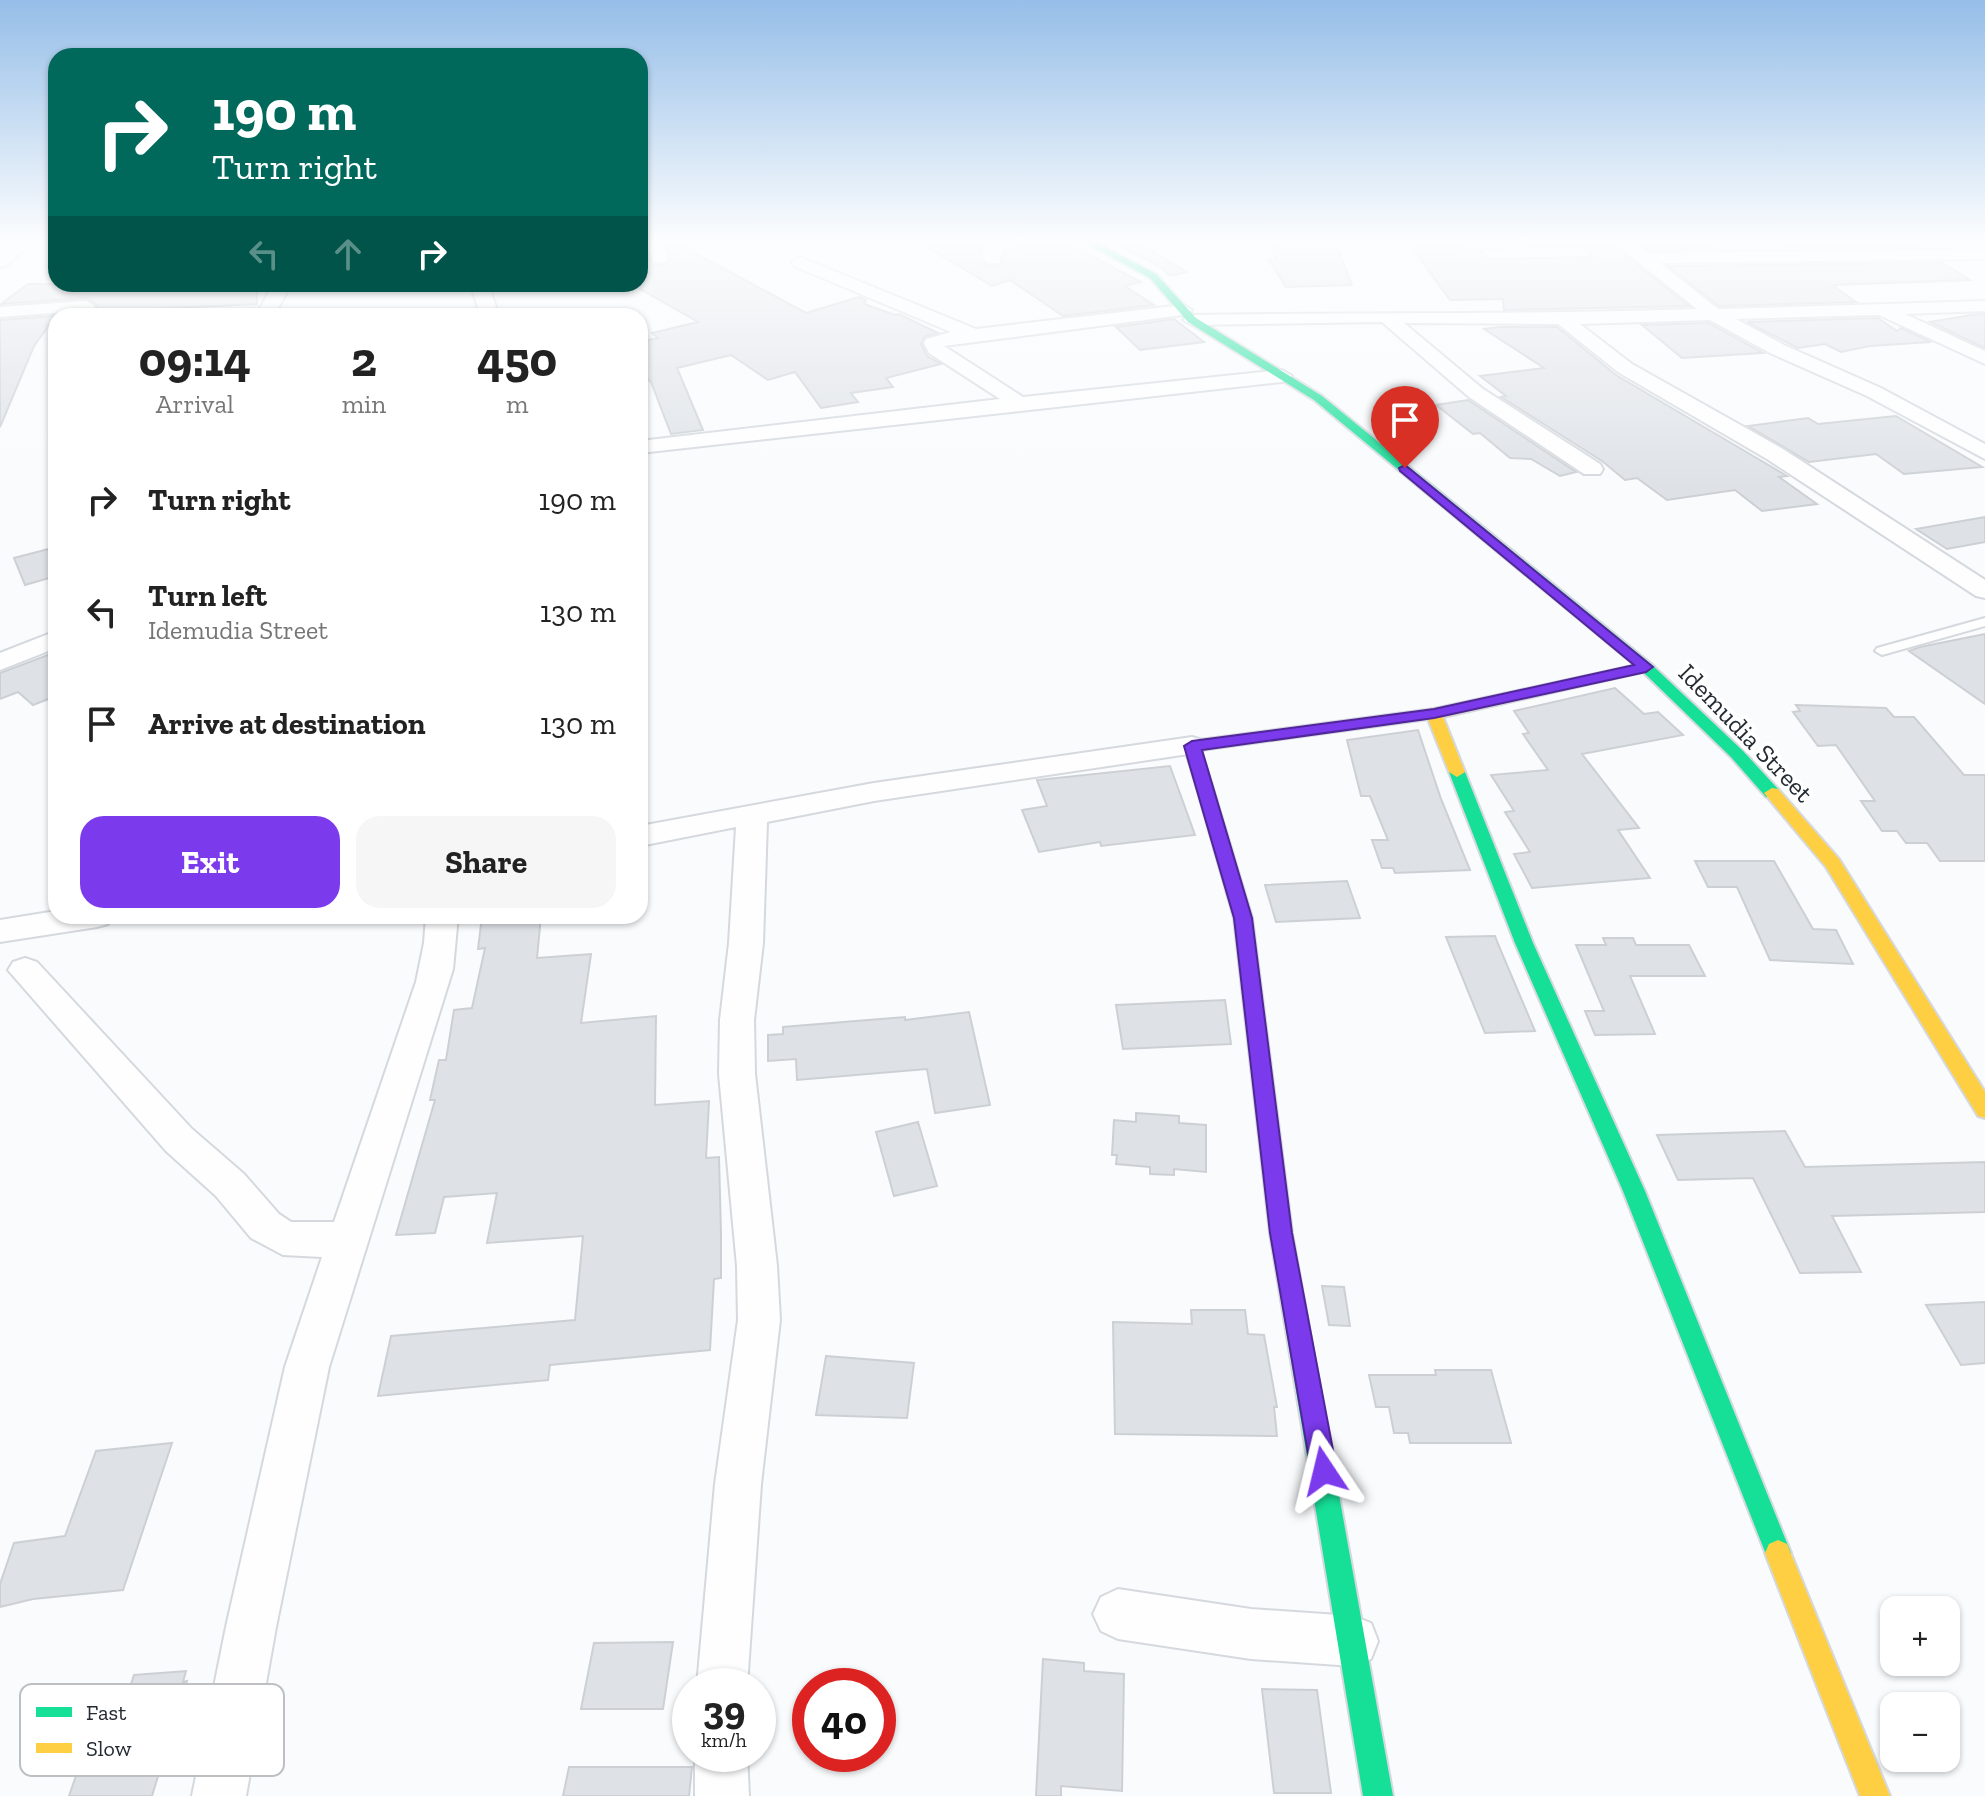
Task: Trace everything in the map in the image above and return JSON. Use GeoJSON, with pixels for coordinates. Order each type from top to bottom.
{"type":"FeatureCollection","features":[{"type":"Feature","properties":{"kind":"street"},"geometry":{"type":"LineString","coordinates":[[945,323],[974,335]]}},
{"type":"Feature","properties":{"kind":"street"},"geometry":{"type":"LineString","coordinates":[[1019,403],[933,346],[941,340],[974,335],[1104,323]]}},
{"type":"Feature","properties":{"kind":"street","name":"Idemudia Street"},"geometry":{"type":"LineString","coordinates":[[1200,323],[1318,398],[1646,667],[1737,754],[1833,863],[1985,1110]]}},
{"type":"Feature","properties":{"kind":"street"},"geometry":{"type":"LineString","coordinates":[[1393,323],[1476,393],[1592,469]]}},
{"type":"Feature","properties":{"kind":"street"},"geometry":{"type":"LineString","coordinates":[[1567,323],[1625,368],[1775,454],[1985,591]]}},
{"type":"Feature","properties":{"kind":"street"},"geometry":{"type":"LineString","coordinates":[[1729,323],[1777,349],[1874,392],[1985,453]]}},
{"type":"Feature","properties":{"kind":"street"},"geometry":{"type":"LineString","coordinates":[[1910,323],[1985,358]]}},
{"type":"Feature","properties":{"kind":"street"},"geometry":{"type":"LineString","coordinates":[[871,418],[972,373]]}},
{"type":"Feature","properties":{"kind":"street"},"geometry":{"type":"LineString","coordinates":[[648,446],[871,418],[1282,376]]}},
{"type":"Feature","properties":{"kind":"street"},"geometry":{"type":"LineString","coordinates":[[0,662],[48,642]]}},
{"type":"Feature","properties":{"kind":"street"},"geometry":{"type":"LineString","coordinates":[[648,835],[874,792],[1434,714],[1646,667]]}},
{"type":"Feature","properties":{"kind":"street"},"geometry":{"type":"LineString","coordinates":[[1434,714],[1524,943],[1634,1191],[1875,1796]]}},
{"type":"Feature","properties":{"kind":"street"},"geometry":{"type":"LineString","coordinates":[[1192,746],[1243,918],[1281,1233],[1378,1796]]}},
{"type":"Feature","properties":{"kind":"street"},"geometry":{"type":"LineString","coordinates":[[723,1668],[738,1484],[759,1320],[756,1252],[737,1074],[737,1020],[746,943],[752,817]]}},
{"type":"Feature","properties":{"kind":"street"},"geometry":{"type":"LineString","coordinates":[[0,931],[48,924]]}},
{"type":"Feature","properties":{"kind":"street"},"geometry":{"type":"LineString","coordinates":[[240,1684],[307,1367],[419,1020],[435,983],[443,940],[442,924]]}},
{"type":"Feature","properties":{"kind":"street"},"geometry":{"type":"LineString","coordinates":[[25,970],[179,1140],[230,1185],[265,1226],[283,1238],[310,1241],[348,1238]]}},
{"type":"Feature","properties":{"kind":"street"},"geometry":{"type":"LineString","coordinates":[[1118,1614],[1251,1634],[1353,1641]]}},
{"type":"Feature","properties":{"kind":"street"},"geometry":{"type":"LineString","coordinates":[[721,1772],[722,1796]]}},
{"type":"Feature","properties":{"kind":"street"},"geometry":{"type":"LineString","coordinates":[[219,1796],[223,1776]]}},
{"type":"Feature","properties":{"kind":"lane"},"geometry":{"type":"LineString","coordinates":[[1882,651],[1985,622]]}},
{"type":"Feature","properties":{"kind":"building"},"geometry":{"type":"Polygon","coordinates":[[[0,323],[48,323],[34,346],[0,427],[0,323]]]}},
{"type":"Feature","properties":{"kind":"building"},"geometry":{"type":"Polygon","coordinates":[[[695,323],[917,323],[938,333],[925,336],[921,344],[927,356],[941,364],[886,378],[893,387],[851,393],[858,402],[821,408],[795,372],[768,380],[731,355],[677,368],[703,430],[671,434],[648,379],[648,340],[658,338],[652,333],[695,323]]]}},
{"type":"Feature","properties":{"kind":"building"},"geometry":{"type":"Polygon","coordinates":[[[1179,323],[1204,342],[1140,350],[1116,327],[1179,323]]]}},
{"type":"Feature","properties":{"kind":"building"},"geometry":{"type":"Polygon","coordinates":[[[1709,323],[1763,353],[1682,358],[1642,325],[1709,323]]]}},
{"type":"Feature","properties":{"kind":"building"},"geometry":{"type":"Polygon","coordinates":[[[1749,323],[1885,323],[1897,331],[1901,328],[1931,342],[1870,346],[1841,352],[1825,344],[1798,348],[1749,323]]]}},
{"type":"Feature","properties":{"kind":"building"},"geometry":{"type":"Polygon","coordinates":[[[1932,323],[1985,323],[1985,348],[1932,323]]]}},
{"type":"Feature","properties":{"kind":"building"},"geometry":{"type":"Polygon","coordinates":[[[1557,327],[1616,375],[1787,476],[1779,477],[1817,504],[1762,511],[1735,490],[1667,500],[1637,478],[1625,480],[1602,461],[1501,397],[1506,396],[1480,376],[1544,368],[1484,329],[1557,327]]]}},
{"type":"Feature","properties":{"kind":"building"},"geometry":{"type":"Polygon","coordinates":[[[1468,400],[1576,472],[1560,476],[1531,459],[1510,458],[1480,433],[1473,434],[1436,405],[1468,400]]]}},
{"type":"Feature","properties":{"kind":"building"},"geometry":{"type":"Polygon","coordinates":[[[1896,416],[1982,467],[1904,474],[1876,454],[1809,462],[1748,426],[1808,418],[1818,424],[1896,416]]]}},
{"type":"Feature","properties":{"kind":"building"},"geometry":{"type":"Polygon","coordinates":[[[1985,517],[1985,542],[1947,549],[1916,529],[1985,517]]]}},
{"type":"Feature","properties":{"kind":"building"},"geometry":{"type":"Polygon","coordinates":[[[48,549],[48,578],[25,585],[14,558],[48,549]]]}},
{"type":"Feature","properties":{"kind":"building"},"geometry":{"type":"Polygon","coordinates":[[[1985,634],[1985,704],[1909,651],[1920,647],[1985,634]]]}},
{"type":"Feature","properties":{"kind":"building"},"geometry":{"type":"Polygon","coordinates":[[[48,655],[48,699],[33,705],[18,692],[0,699],[0,673],[48,655]]]}},
{"type":"Feature","properties":{"kind":"building"},"geometry":{"type":"Polygon","coordinates":[[[1615,688],[1644,714],[1658,712],[1683,735],[1582,754],[1639,828],[1618,830],[1650,878],[1532,888],[1514,854],[1530,852],[1505,812],[1514,811],[1491,775],[1548,770],[1523,734],[1529,733],[1514,711],[1615,688]]]}},
{"type":"Feature","properties":{"kind":"building"},"geometry":{"type":"Polygon","coordinates":[[[1796,705],[1886,708],[1894,717],[1914,717],[1964,775],[1985,775],[1985,861],[1940,861],[1927,843],[1906,843],[1897,831],[1882,831],[1861,801],[1875,801],[1836,745],[1818,746],[1793,712],[1800,711],[1796,705]]]}},
{"type":"Feature","properties":{"kind":"building"},"geometry":{"type":"Polygon","coordinates":[[[1418,730],[1441,799],[1470,870],[1395,873],[1393,868],[1382,868],[1372,840],[1388,840],[1370,796],[1361,796],[1347,740],[1418,730]]]}},
{"type":"Feature","properties":{"kind":"building"},"geometry":{"type":"Polygon","coordinates":[[[1170,766],[1195,835],[1101,846],[1100,842],[1039,852],[1022,810],[1047,806],[1037,780],[1170,766]]]}},
{"type":"Feature","properties":{"kind":"building"},"geometry":{"type":"Polygon","coordinates":[[[1695,861],[1774,861],[1813,929],[1836,930],[1853,964],[1770,960],[1737,887],[1708,887],[1695,861]]]}},
{"type":"Feature","properties":{"kind":"building"},"geometry":{"type":"Polygon","coordinates":[[[1347,881],[1360,918],[1276,922],[1265,885],[1347,881]]]}},
{"type":"Feature","properties":{"kind":"building"},"geometry":{"type":"Polygon","coordinates":[[[481,924],[540,924],[537,958],[591,954],[581,1023],[656,1016],[655,1105],[709,1101],[706,1158],[719,1157],[721,1233],[721,1278],[714,1279],[710,1350],[550,1365],[548,1380],[378,1396],[391,1336],[575,1320],[583,1236],[487,1243],[497,1193],[444,1197],[435,1233],[396,1235],[435,1100],[430,1100],[439,1060],[446,1060],[454,1010],[472,1008],[485,948],[478,949],[481,924]]]}},
{"type":"Feature","properties":{"kind":"building"},"geometry":{"type":"Polygon","coordinates":[[[1495,936],[1535,1031],[1485,1033],[1446,937],[1495,936]]]}},
{"type":"Feature","properties":{"kind":"building"},"geometry":{"type":"Polygon","coordinates":[[[1603,938],[1633,938],[1636,945],[1689,945],[1705,976],[1630,976],[1655,1034],[1595,1035],[1585,1011],[1604,1011],[1576,945],[1606,945],[1603,938]]]}},
{"type":"Feature","properties":{"kind":"building"},"geometry":{"type":"Polygon","coordinates":[[[1225,1000],[1231,1044],[1123,1049],[1116,1005],[1225,1000]]]}},
{"type":"Feature","properties":{"kind":"building"},"geometry":{"type":"Polygon","coordinates":[[[969,1012],[990,1105],[935,1113],[927,1069],[797,1080],[796,1059],[768,1061],[768,1035],[783,1034],[783,1027],[905,1017],[905,1020],[969,1012]]]}},
{"type":"Feature","properties":{"kind":"building"},"geometry":{"type":"Polygon","coordinates":[[[1136,1113],[1179,1116],[1179,1123],[1206,1125],[1206,1172],[1174,1169],[1174,1175],[1150,1174],[1150,1167],[1116,1164],[1117,1155],[1112,1155],[1114,1120],[1136,1122],[1136,1113]]]}},
{"type":"Feature","properties":{"kind":"building"},"geometry":{"type":"Polygon","coordinates":[[[918,1122],[937,1186],[894,1196],[876,1132],[918,1122]]]}},
{"type":"Feature","properties":{"kind":"building"},"geometry":{"type":"Polygon","coordinates":[[[1785,1131],[1805,1167],[1985,1162],[1985,1212],[1832,1216],[1861,1272],[1800,1273],[1753,1178],[1678,1180],[1657,1135],[1785,1131]]]}},
{"type":"Feature","properties":{"kind":"building"},"geometry":{"type":"Polygon","coordinates":[[[1322,1286],[1344,1287],[1350,1326],[1329,1325],[1322,1286]]]}},
{"type":"Feature","properties":{"kind":"building"},"geometry":{"type":"Polygon","coordinates":[[[1985,1302],[1985,1363],[1961,1365],[1926,1305],[1985,1302]]]}},
{"type":"Feature","properties":{"kind":"building"},"geometry":{"type":"Polygon","coordinates":[[[1191,1310],[1245,1310],[1248,1334],[1264,1335],[1277,1407],[1274,1407],[1277,1436],[1115,1434],[1113,1322],[1192,1324],[1191,1310]]]}},
{"type":"Feature","properties":{"kind":"building"},"geometry":{"type":"Polygon","coordinates":[[[826,1356],[914,1363],[907,1418],[816,1415],[826,1356]]]}},
{"type":"Feature","properties":{"kind":"building"},"geometry":{"type":"Polygon","coordinates":[[[1435,1370],[1491,1370],[1511,1443],[1410,1443],[1408,1433],[1394,1433],[1389,1407],[1376,1407],[1369,1375],[1436,1375],[1435,1370]]]}},
{"type":"Feature","properties":{"kind":"building"},"geometry":{"type":"Polygon","coordinates":[[[172,1443],[123,1590],[33,1599],[0,1607],[0,1584],[14,1543],[65,1536],[96,1451],[172,1443]]]}},
{"type":"Feature","properties":{"kind":"building"},"geometry":{"type":"Polygon","coordinates":[[[673,1642],[663,1709],[581,1709],[594,1643],[673,1642]]]}},
{"type":"Feature","properties":{"kind":"building"},"geometry":{"type":"Polygon","coordinates":[[[1043,1659],[1084,1663],[1084,1671],[1124,1674],[1122,1791],[1061,1786],[1061,1796],[1036,1796],[1043,1659]]]}},
{"type":"Feature","properties":{"kind":"building"},"geometry":{"type":"Polygon","coordinates":[[[186,1671],[183,1682],[187,1681],[186,1684],[131,1684],[134,1675],[186,1671]]]}},
{"type":"Feature","properties":{"kind":"building"},"geometry":{"type":"Polygon","coordinates":[[[1262,1689],[1317,1690],[1331,1793],[1274,1793],[1262,1689]]]}},
{"type":"Feature","properties":{"kind":"building"},"geometry":{"type":"Polygon","coordinates":[[[569,1767],[672,1767],[672,1772],[691,1772],[689,1796],[563,1796],[569,1767]]]}},
{"type":"Feature","properties":{"kind":"building"},"geometry":{"type":"Polygon","coordinates":[[[76,1776],[158,1776],[152,1796],[69,1796],[76,1776]]]}},
{"type":"Feature","properties":{"kind":"traffic: fast"},"geometry":{"type":"LineString","coordinates":[[1197,323],[1318,398],[1646,667],[1737,754],[1772,793]]}},
{"type":"Feature","properties":{"kind":"traffic: fast"},"geometry":{"type":"LineString","coordinates":[[1457,772],[1524,943],[1634,1191],[1778,1553]]}},
{"type":"Feature","properties":{"kind":"traffic: fast"},"geometry":{"type":"LineString","coordinates":[[1204,785],[1243,918],[1281,1233],[1378,1796]]}},
{"type":"Feature","properties":{"kind":"traffic: slow"},"geometry":{"type":"LineString","coordinates":[[1457,772],[1434,714],[1646,667]]}},
{"type":"Feature","properties":{"kind":"traffic: slow"},"geometry":{"type":"LineString","coordinates":[[1204,785],[1192,746],[1434,714]]}},
{"type":"Feature","properties":{"kind":"traffic: slow"},"geometry":{"type":"LineString","coordinates":[[1772,793],[1833,863],[1985,1110]]}},
{"type":"Feature","properties":{"kind":"traffic: slow"},"geometry":{"type":"LineString","coordinates":[[1778,1553],[1875,1796]]}},
{"type":"Feature","properties":{"kind":"route"},"geometry":{"type":"LineString","coordinates":[[1324,1471],[1281,1233],[1243,918],[1192,746],[1434,714],[1646,667],[1405,468]]}}]}
